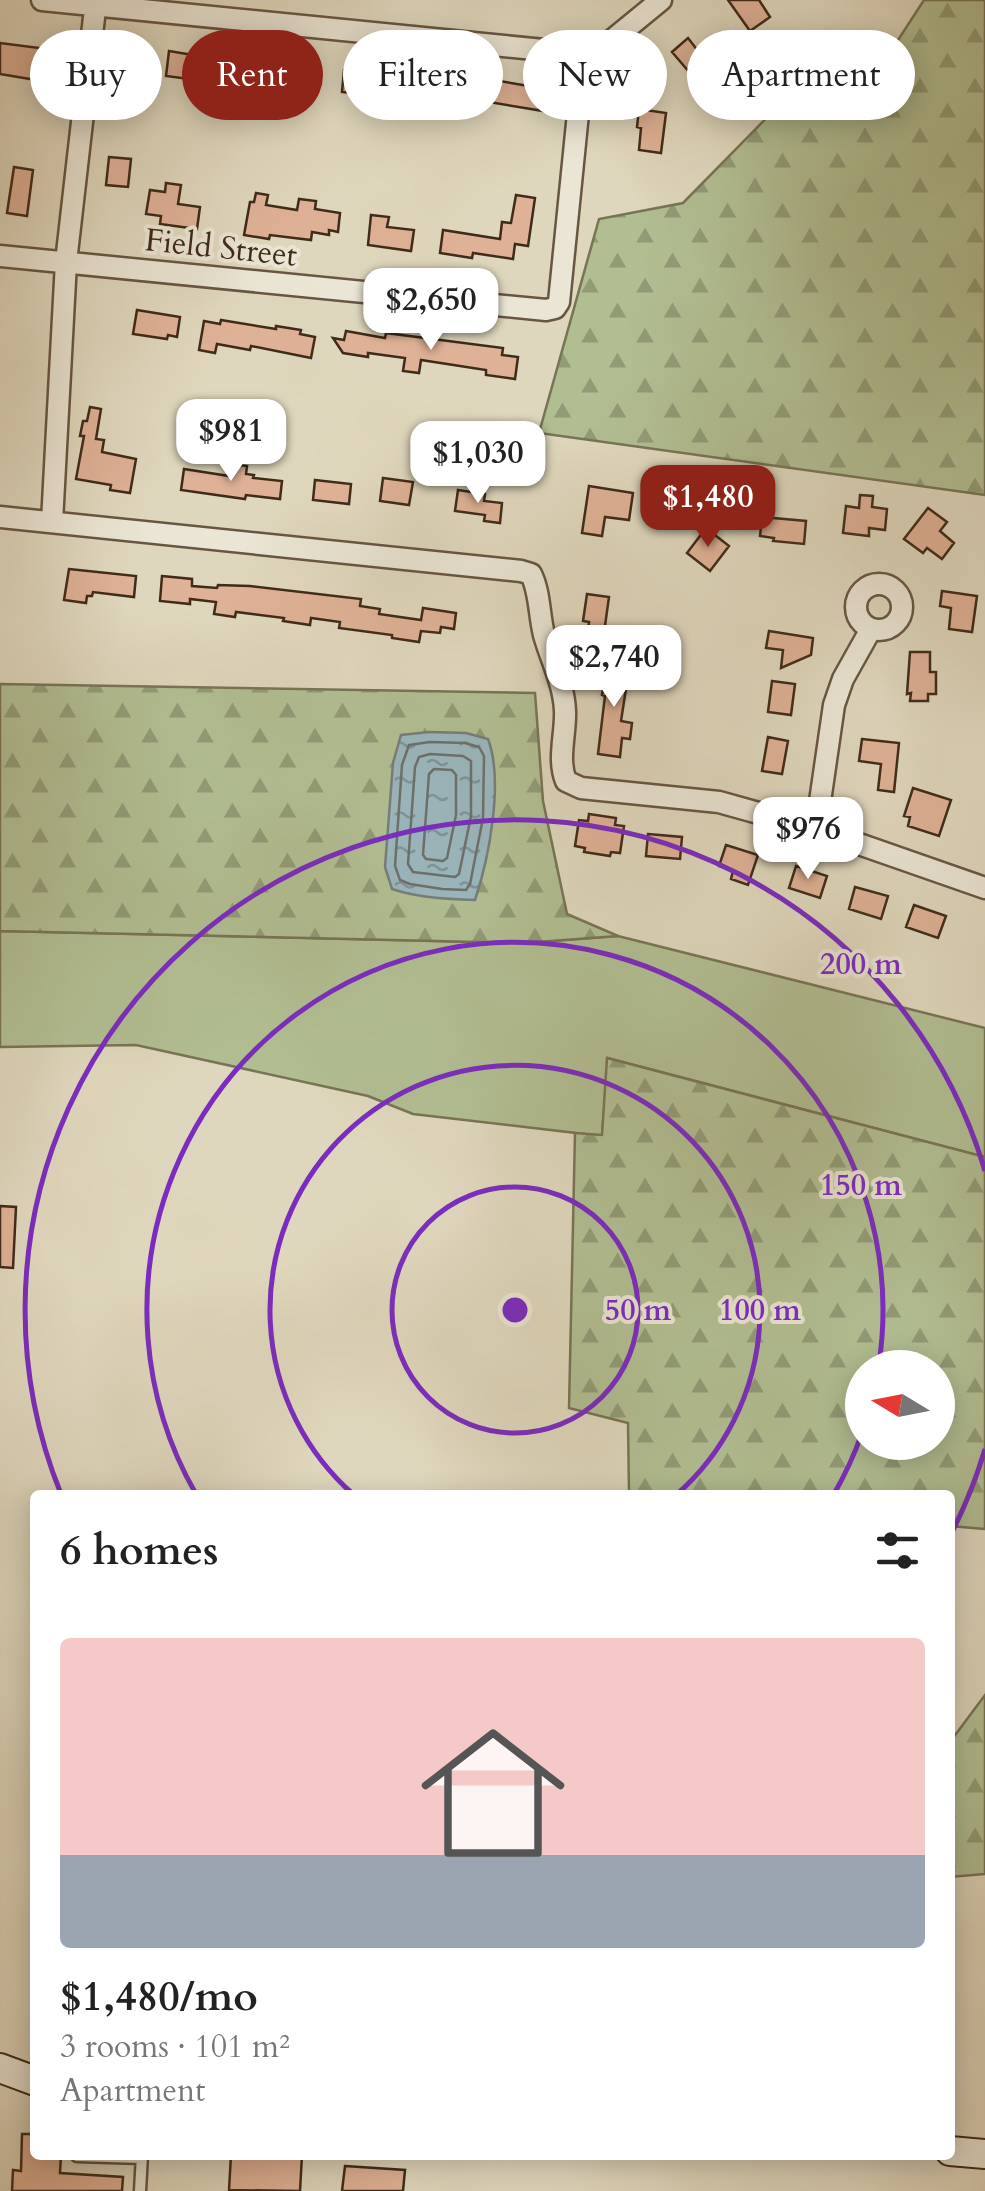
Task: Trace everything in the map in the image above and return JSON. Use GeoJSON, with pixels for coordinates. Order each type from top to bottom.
{"type":"FeatureCollection","features":[{"type":"Feature","properties":{"kind":"main road"},"geometry":{"type":"LineString","coordinates":[[0,2068],[30,2078]]}},
{"type":"Feature","properties":{"kind":"main road"},"geometry":{"type":"LineString","coordinates":[[955,2151],[985,2154]]}},
{"type":"Feature","properties":{"kind":"street"},"geometry":{"type":"LineString","coordinates":[[42,0],[523,48]]}},
{"type":"Feature","properties":{"kind":"street"},"geometry":{"type":"LineString","coordinates":[[624,30],[661,0]]}},
{"type":"Feature","properties":{"kind":"street"},"geometry":{"type":"LineString","coordinates":[[52,522],[66,262],[96,3]]}},
{"type":"Feature","properties":{"kind":"street","name":"Field Street"},"geometry":{"type":"LineString","coordinates":[[0,256],[556,308],[577,120]]}},
{"type":"Feature","properties":{"kind":"street"},"geometry":{"type":"LineString","coordinates":[[0,517],[531,574],[566,710],[562,766],[566,781],[582,788],[718,802],[816,828],[985,888]]}},
{"type":"Feature","properties":{"kind":"street"},"geometry":{"type":"LineString","coordinates":[[816,828],[834,705],[870,629]]}},
{"type":"Feature","properties":{"kind":"lane"},"geometry":{"type":"LineString","coordinates":[[140,2191],[142,2160]]}},
{"type":"Feature","properties":{"kind":"green space"},"geometry":{"type":"Polygon","coordinates":[[[924,0],[985,0],[985,495],[539,433],[599,219],[683,203],[764,120],[915,120],[915,30],[905,30],[924,0]]]}},
{"type":"Feature","properties":{"kind":"green space"},"geometry":{"type":"Polygon","coordinates":[[[0,684],[535,693],[543,801],[567,914],[618,936],[524,943],[0,931],[0,684]]]}},
{"type":"Feature","properties":{"kind":"green space"},"geometry":{"type":"Polygon","coordinates":[[[0,931],[524,943],[618,936],[985,1028],[985,1157],[608,1058],[602,1136],[413,1114],[368,1096],[136,1045],[0,1047],[0,931]]]}},
{"type":"Feature","properties":{"kind":"green space"},"geometry":{"type":"Polygon","coordinates":[[[607,1058],[985,1157],[985,1529],[955,1526],[955,1490],[629,1490],[628,1423],[569,1408],[575,1133],[602,1135],[607,1058]]]}},
{"type":"Feature","properties":{"kind":"green space"},"geometry":{"type":"Polygon","coordinates":[[[985,1695],[985,1874],[955,1877],[955,1735],[985,1695]]]}},
{"type":"Feature","properties":{"kind":"water"},"geometry":{"type":"Polygon","coordinates":[[[466,733],[488,739],[493,756],[495,797],[475,900],[392,889],[385,867],[393,763],[401,735],[466,733]]]}},
{"type":"Feature","properties":{"kind":"building"},"geometry":{"type":"Polygon","coordinates":[[[728,0],[759,0],[770,17],[749,30],[728,0]]]}},
{"type":"Feature","properties":{"kind":"building"},"geometry":{"type":"Polygon","coordinates":[[[687,39],[687,70],[672,52],[687,39]]]}},
{"type":"Feature","properties":{"kind":"building"},"geometry":{"type":"Polygon","coordinates":[[[0,43],[30,47],[30,79],[0,74],[0,43]]]}},
{"type":"Feature","properties":{"kind":"building"},"geometry":{"type":"Polygon","coordinates":[[[169,51],[182,53],[182,78],[166,76],[169,51]]]}},
{"type":"Feature","properties":{"kind":"building"},"geometry":{"type":"Polygon","coordinates":[[[503,82],[523,85],[523,108],[503,104],[503,82]]]}},
{"type":"Feature","properties":{"kind":"building"},"geometry":{"type":"Polygon","coordinates":[[[638,120],[665,120],[661,153],[639,150],[641,128],[637,127],[638,120]]]}},
{"type":"Feature","properties":{"kind":"building"},"geometry":{"type":"Polygon","coordinates":[[[109,157],[131,159],[128,187],[106,185],[109,157]]]}},
{"type":"Feature","properties":{"kind":"building"},"geometry":{"type":"Polygon","coordinates":[[[14,167],[33,170],[27,216],[7,213],[14,167]]]}},
{"type":"Feature","properties":{"kind":"building"},"geometry":{"type":"Polygon","coordinates":[[[166,183],[181,185],[178,204],[200,207],[197,229],[160,224],[161,216],[146,214],[150,190],[165,192],[166,183]]]}},
{"type":"Feature","properties":{"kind":"building"},"geometry":{"type":"Polygon","coordinates":[[[256,193],[268,195],[266,205],[297,210],[299,199],[316,201],[315,209],[340,213],[338,232],[312,232],[311,240],[244,235],[250,202],[254,202],[256,193]]]}},
{"type":"Feature","properties":{"kind":"building"},"geometry":{"type":"Polygon","coordinates":[[[516,195],[535,198],[528,246],[515,244],[513,259],[440,253],[443,230],[500,239],[502,222],[511,223],[516,195]]]}},
{"type":"Feature","properties":{"kind":"building"},"geometry":{"type":"Polygon","coordinates":[[[371,215],[389,217],[387,227],[414,230],[411,251],[368,245],[371,215]]]}},
{"type":"Feature","properties":{"kind":"building"},"geometry":{"type":"Polygon","coordinates":[[[137,310],[180,317],[177,337],[133,334],[137,310]]]}},
{"type":"Feature","properties":{"kind":"building"},"geometry":{"type":"Polygon","coordinates":[[[221,320],[301,330],[300,334],[315,337],[311,358],[251,346],[250,350],[217,344],[215,353],[199,350],[204,321],[220,324],[221,320]]]}},
{"type":"Feature","properties":{"kind":"building"},"geometry":{"type":"Polygon","coordinates":[[[346,331],[503,348],[502,355],[518,357],[515,379],[486,375],[486,370],[421,360],[419,373],[403,371],[405,358],[343,353],[333,338],[344,340],[346,331]]]}},
{"type":"Feature","properties":{"kind":"building"},"geometry":{"type":"Polygon","coordinates":[[[90,407],[101,409],[96,439],[104,440],[102,452],[136,459],[130,493],[76,479],[84,436],[80,436],[90,407]]]}},
{"type":"Feature","properties":{"kind":"building"},"geometry":{"type":"Polygon","coordinates":[[[230,464],[247,466],[246,474],[254,475],[253,478],[282,481],[280,499],[246,495],[245,499],[181,490],[184,469],[229,476],[230,464]]]}},
{"type":"Feature","properties":{"kind":"building"},"geometry":{"type":"Polygon","coordinates":[[[383,478],[413,482],[409,505],[380,501],[383,478]]]}},
{"type":"Feature","properties":{"kind":"building"},"geometry":{"type":"Polygon","coordinates":[[[315,480],[351,484],[349,504],[313,500],[315,480]]]}},
{"type":"Feature","properties":{"kind":"building"},"geometry":{"type":"Polygon","coordinates":[[[589,486],[633,493],[629,520],[605,517],[602,536],[582,533],[589,486]]]}},
{"type":"Feature","properties":{"kind":"building"},"geometry":{"type":"Polygon","coordinates":[[[458,490],[485,494],[484,501],[502,503],[500,523],[484,521],[485,515],[455,511],[458,490]]]}},
{"type":"Feature","properties":{"kind":"building"},"geometry":{"type":"Polygon","coordinates":[[[860,495],[873,496],[872,507],[887,509],[885,530],[869,528],[869,536],[843,533],[846,506],[859,508],[860,495]]]}},
{"type":"Feature","properties":{"kind":"building"},"geometry":{"type":"Polygon","coordinates":[[[928,508],[947,522],[940,531],[954,543],[942,559],[927,548],[923,553],[904,539],[928,508]]]}},
{"type":"Feature","properties":{"kind":"building"},"geometry":{"type":"Polygon","coordinates":[[[762,517],[806,521],[804,544],[760,536],[762,517]]]}},
{"type":"Feature","properties":{"kind":"building"},"geometry":{"type":"Polygon","coordinates":[[[706,528],[729,546],[710,571],[687,553],[706,528]]]}},
{"type":"Feature","properties":{"kind":"building"},"geometry":{"type":"Polygon","coordinates":[[[69,569],[136,576],[134,597],[93,592],[86,603],[64,600],[69,569]]]}},
{"type":"Feature","properties":{"kind":"building"},"geometry":{"type":"Polygon","coordinates":[[[162,576],[192,579],[192,586],[250,586],[361,599],[360,606],[380,609],[379,614],[421,620],[423,608],[456,613],[454,629],[441,627],[440,633],[421,631],[419,642],[339,628],[340,622],[311,618],[310,625],[236,612],[235,617],[214,614],[216,602],[160,601],[162,576]]]}},
{"type":"Feature","properties":{"kind":"building"},"geometry":{"type":"Polygon","coordinates":[[[942,591],[977,596],[972,632],[949,629],[951,608],[940,606],[942,591]]]}},
{"type":"Feature","properties":{"kind":"building"},"geometry":{"type":"Polygon","coordinates":[[[587,594],[609,597],[603,640],[587,638],[589,622],[583,621],[587,594]]]}},
{"type":"Feature","properties":{"kind":"building"},"geometry":{"type":"Polygon","coordinates":[[[769,631],[813,638],[811,655],[781,668],[783,650],[766,648],[769,631]]]}},
{"type":"Feature","properties":{"kind":"building"},"geometry":{"type":"Polygon","coordinates":[[[910,652],[930,652],[930,672],[936,672],[936,694],[928,694],[928,701],[910,701],[911,693],[907,694],[910,652]]]}},
{"type":"Feature","properties":{"kind":"building"},"geometry":{"type":"Polygon","coordinates":[[[608,660],[630,663],[621,721],[632,723],[630,739],[622,738],[620,757],[598,754],[608,660]]]}},
{"type":"Feature","properties":{"kind":"building"},"geometry":{"type":"Polygon","coordinates":[[[772,681],[795,684],[791,715],[768,712],[772,681]]]}},
{"type":"Feature","properties":{"kind":"building"},"geometry":{"type":"Polygon","coordinates":[[[768,737],[788,741],[782,774],[762,771],[768,737]]]}},
{"type":"Feature","properties":{"kind":"building"},"geometry":{"type":"Polygon","coordinates":[[[862,739],[899,743],[894,792],[878,790],[881,764],[859,761],[862,739]]]}},
{"type":"Feature","properties":{"kind":"building"},"geometry":{"type":"Polygon","coordinates":[[[913,788],[951,800],[939,836],[908,826],[910,817],[904,816],[913,788]]]}},
{"type":"Feature","properties":{"kind":"building"},"geometry":{"type":"Polygon","coordinates":[[[589,814],[616,818],[615,825],[624,826],[620,853],[611,852],[610,856],[584,852],[585,848],[575,846],[579,820],[588,821],[589,814]]]}},
{"type":"Feature","properties":{"kind":"building"},"geometry":{"type":"Polygon","coordinates":[[[648,834],[682,837],[680,859],[646,856],[648,834]]]}},
{"type":"Feature","properties":{"kind":"building"},"geometry":{"type":"Polygon","coordinates":[[[726,845],[758,855],[748,885],[731,879],[733,871],[719,866],[726,845]]]}},
{"type":"Feature","properties":{"kind":"building"},"geometry":{"type":"Polygon","coordinates":[[[796,866],[827,876],[820,898],[789,888],[796,866]]]}},
{"type":"Feature","properties":{"kind":"building"},"geometry":{"type":"Polygon","coordinates":[[[855,887],[888,896],[881,919],[849,909],[855,887]]]}},
{"type":"Feature","properties":{"kind":"building"},"geometry":{"type":"Polygon","coordinates":[[[914,905],[946,916],[938,938],[906,927],[914,905]]]}},
{"type":"Feature","properties":{"kind":"building"},"geometry":{"type":"Polygon","coordinates":[[[0,1206],[16,1207],[13,1268],[0,1267],[0,1206]]]}},
{"type":"Feature","properties":{"kind":"building"},"geometry":{"type":"Polygon","coordinates":[[[22,2134],[30,2134],[30,2160],[61,2160],[60,2173],[123,2177],[122,2191],[12,2191],[13,2170],[21,2171],[22,2134]]]}},
{"type":"Feature","properties":{"kind":"building"},"geometry":{"type":"Polygon","coordinates":[[[231,2160],[302,2160],[300,2191],[229,2190],[231,2160]]]}},
{"type":"Feature","properties":{"kind":"building"},"geometry":{"type":"Polygon","coordinates":[[[345,2166],[405,2170],[403,2191],[342,2191],[345,2166]]]}}]}
